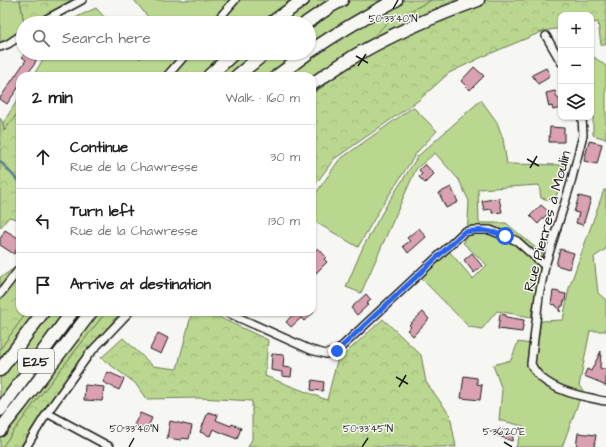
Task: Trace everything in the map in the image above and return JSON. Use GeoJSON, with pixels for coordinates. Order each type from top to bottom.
{"type":"FeatureCollection","features":[{"type":"Feature","properties":{"kind":"highway"},"geometry":{"type":"LineString","coordinates":[[281,16],[304,0]]}},
{"type":"Feature","properties":{"kind":"highway"},"geometry":{"type":"LineString","coordinates":[[316,16],[342,0]]}},
{"type":"Feature","properties":{"kind":"highway"},"geometry":{"type":"LineString","coordinates":[[316,48],[367,15],[396,0]]}},
{"type":"Feature","properties":{"kind":"highway"},"geometry":{"type":"LineString","coordinates":[[316,81],[359,54],[401,31],[442,13],[478,0]]}},
{"type":"Feature","properties":{"kind":"highway"},"geometry":{"type":"LineString","coordinates":[[214,72],[227,60]]}},
{"type":"Feature","properties":{"kind":"highway"},"geometry":{"type":"LineString","coordinates":[[241,72],[256,60]]}},
{"type":"Feature","properties":{"kind":"highway"},"geometry":{"type":"LineString","coordinates":[[283,72],[299,60]]}},
{"type":"Feature","properties":{"kind":"highway","name":"E25"},"geometry":{"type":"LineString","coordinates":[[0,370],[40,316]]}},
{"type":"Feature","properties":{"kind":"highway","name":"E25"},"geometry":{"type":"LineString","coordinates":[[0,410],[69,316]]}},
{"type":"Feature","properties":{"kind":"highway"},"geometry":{"type":"LineString","coordinates":[[0,430],[89,316]]}},
{"type":"Feature","properties":{"kind":"street"},"geometry":{"type":"LineString","coordinates":[[52,16],[82,0]]}},
{"type":"Feature","properties":{"kind":"street"},"geometry":{"type":"LineString","coordinates":[[221,16],[235,0]]}},
{"type":"Feature","properties":{"kind":"street"},"geometry":{"type":"LineString","coordinates":[[546,36],[558,57]]}},
{"type":"Feature","properties":{"kind":"street"},"geometry":{"type":"LineString","coordinates":[[0,47],[16,39]]}},
{"type":"Feature","properties":{"kind":"street"},"geometry":{"type":"LineString","coordinates":[[170,72],[181,60]]}},
{"type":"Feature","properties":{"kind":"street","name":"Rue Pierres à Moulin"},"geometry":{"type":"LineString","coordinates":[[582,120],[583,135],[570,186],[545,266],[539,296],[531,364],[533,369],[541,377],[555,387],[580,396],[606,401]]}},
{"type":"Feature","properties":{"kind":"street"},"geometry":{"type":"LineString","coordinates":[[235,316],[311,350],[326,354],[337,351],[464,232],[474,230],[490,230],[517,241],[545,266]]}},
{"type":"Feature","properties":{"kind":"street"},"geometry":{"type":"LineString","coordinates":[[0,294],[16,273]]}},
{"type":"Feature","properties":{"kind":"street"},"geometry":{"type":"LineString","coordinates":[[26,447],[47,413],[89,354],[125,316]]}},
{"type":"Feature","properties":{"kind":"street"},"geometry":{"type":"LineString","coordinates":[[47,413],[110,447]]}},
{"type":"Feature","properties":{"kind":"green space"},"geometry":{"type":"Polygon","coordinates":[[[0,0],[20,0],[23,16],[16,16],[16,36],[0,44],[0,0]]]}},
{"type":"Feature","properties":{"kind":"green space"},"geometry":{"type":"Polygon","coordinates":[[[20,0],[78,0],[47,16],[23,16],[20,0]]]}},
{"type":"Feature","properties":{"kind":"green space"},"geometry":{"type":"Polygon","coordinates":[[[134,0],[232,0],[217,16],[147,16],[134,0]]]}},
{"type":"Feature","properties":{"kind":"green space"},"geometry":{"type":"Polygon","coordinates":[[[240,0],[432,0],[388,22],[324,86],[316,91],[316,72],[175,72],[185,60],[316,60],[316,16],[225,16],[240,0]]]}},
{"type":"Feature","properties":{"kind":"green space"},"geometry":{"type":"Polygon","coordinates":[[[432,0],[606,0],[606,44],[601,45],[598,22],[594,23],[594,12],[558,12],[558,29],[544,31],[482,57],[449,73],[419,100],[334,159],[316,184],[316,91],[324,86],[388,22],[432,0]]]}},
{"type":"Feature","properties":{"kind":"green space"},"geometry":{"type":"Polygon","coordinates":[[[96,8],[103,16],[79,16],[96,8]]]}},
{"type":"Feature","properties":{"kind":"green space"},"geometry":{"type":"Polygon","coordinates":[[[594,57],[606,66],[606,139],[593,135],[594,57]]]}},
{"type":"Feature","properties":{"kind":"green space"},"geometry":{"type":"Polygon","coordinates":[[[179,60],[168,72],[35,72],[42,61],[179,60]]]}},
{"type":"Feature","properties":{"kind":"green space"},"geometry":{"type":"Polygon","coordinates":[[[481,100],[497,122],[503,139],[507,164],[565,165],[555,201],[541,198],[539,185],[478,189],[479,223],[506,223],[543,254],[531,317],[497,311],[482,329],[469,327],[421,278],[449,251],[473,279],[487,265],[463,243],[467,237],[469,201],[459,180],[435,153],[416,169],[361,293],[346,287],[363,247],[386,206],[418,156],[481,100]]]}},
{"type":"Feature","properties":{"kind":"green space"},"geometry":{"type":"Polygon","coordinates":[[[16,102],[16,115],[4,131],[3,123],[16,102]]]}},
{"type":"Feature","properties":{"kind":"green space"},"geometry":{"type":"Polygon","coordinates":[[[413,107],[437,131],[417,152],[380,209],[358,247],[316,222],[316,193],[339,160],[413,107]]]}},
{"type":"Feature","properties":{"kind":"green space"},"geometry":{"type":"Polygon","coordinates":[[[16,115],[16,219],[9,217],[0,228],[0,118],[3,123],[4,131],[16,115]]]}},
{"type":"Feature","properties":{"kind":"green space"},"geometry":{"type":"Polygon","coordinates":[[[604,190],[606,190],[606,249],[594,257],[598,293],[606,300],[606,331],[590,331],[579,386],[583,390],[562,447],[516,447],[523,426],[499,420],[502,390],[493,365],[511,360],[518,342],[537,345],[541,321],[563,320],[569,288],[604,190]]]}},
{"type":"Feature","properties":{"kind":"green space"},"geometry":{"type":"Polygon","coordinates":[[[16,267],[16,316],[24,316],[0,349],[0,277],[16,267]]]}},
{"type":"Feature","properties":{"kind":"green space"},"geometry":{"type":"Polygon","coordinates":[[[24,316],[103,316],[2,447],[0,447],[0,349],[24,316]]]}},
{"type":"Feature","properties":{"kind":"green space"},"geometry":{"type":"Polygon","coordinates":[[[103,316],[118,316],[84,356],[20,447],[2,447],[103,316]]]}},
{"type":"Feature","properties":{"kind":"green space"},"geometry":{"type":"Polygon","coordinates":[[[191,316],[217,316],[268,340],[265,376],[327,400],[337,361],[383,319],[421,355],[426,382],[450,415],[456,447],[248,447],[252,439],[252,401],[200,398],[146,399],[135,383],[101,358],[123,338],[153,366],[177,369],[191,316]]]}},
{"type":"Feature","properties":{"kind":"building"},"geometry":{"type":"Polygon","coordinates":[[[26,60],[36,60],[29,72],[18,72],[26,60]]]}},
{"type":"Feature","properties":{"kind":"building"},"geometry":{"type":"Polygon","coordinates":[[[474,67],[484,76],[470,90],[461,81],[474,67]]]}},
{"type":"Feature","properties":{"kind":"building"},"geometry":{"type":"Polygon","coordinates":[[[546,68],[550,75],[538,84],[532,75],[546,68]]]}},
{"type":"Feature","properties":{"kind":"building"},"geometry":{"type":"Polygon","coordinates":[[[16,75],[16,91],[7,104],[0,98],[16,75]]]}},
{"type":"Feature","properties":{"kind":"building"},"geometry":{"type":"Polygon","coordinates":[[[555,91],[558,98],[558,109],[553,110],[552,106],[549,107],[546,93],[555,91]]]}},
{"type":"Feature","properties":{"kind":"building"},"geometry":{"type":"Polygon","coordinates":[[[550,127],[564,128],[564,142],[549,142],[550,127]]]}},
{"type":"Feature","properties":{"kind":"building"},"geometry":{"type":"Polygon","coordinates":[[[589,141],[602,144],[597,164],[584,161],[589,141]]]}},
{"type":"Feature","properties":{"kind":"building"},"geometry":{"type":"Polygon","coordinates":[[[425,164],[434,174],[425,183],[419,177],[422,174],[419,170],[425,164]]]}},
{"type":"Feature","properties":{"kind":"building"},"geometry":{"type":"Polygon","coordinates":[[[451,187],[458,202],[446,208],[439,193],[451,187]]]}},
{"type":"Feature","properties":{"kind":"building"},"geometry":{"type":"Polygon","coordinates":[[[579,196],[591,199],[583,225],[576,223],[579,213],[574,212],[579,196]]]}},
{"type":"Feature","properties":{"kind":"building"},"geometry":{"type":"Polygon","coordinates":[[[499,198],[502,212],[492,213],[492,209],[484,210],[482,201],[499,198]]]}},
{"type":"Feature","properties":{"kind":"building"},"geometry":{"type":"Polygon","coordinates":[[[541,205],[549,212],[538,224],[530,216],[541,205]]]}},
{"type":"Feature","properties":{"kind":"building"},"geometry":{"type":"Polygon","coordinates":[[[419,228],[426,237],[408,253],[403,246],[410,241],[407,238],[419,228]]]}},
{"type":"Feature","properties":{"kind":"building"},"geometry":{"type":"Polygon","coordinates":[[[5,230],[16,237],[16,250],[14,254],[0,245],[0,239],[5,230]]]}},
{"type":"Feature","properties":{"kind":"building"},"geometry":{"type":"Polygon","coordinates":[[[318,248],[326,257],[324,259],[327,262],[316,273],[316,250],[318,248]]]}},
{"type":"Feature","properties":{"kind":"building"},"geometry":{"type":"Polygon","coordinates":[[[560,249],[574,253],[569,269],[556,265],[560,249]]]}},
{"type":"Feature","properties":{"kind":"building"},"geometry":{"type":"Polygon","coordinates":[[[472,253],[482,266],[474,273],[464,260],[472,253]]]}},
{"type":"Feature","properties":{"kind":"building"},"geometry":{"type":"Polygon","coordinates":[[[553,291],[566,294],[565,301],[563,306],[561,306],[560,312],[556,305],[551,304],[553,291]]]}},
{"type":"Feature","properties":{"kind":"building"},"geometry":{"type":"Polygon","coordinates":[[[366,294],[371,300],[366,304],[368,305],[357,315],[351,308],[366,294]]]}},
{"type":"Feature","properties":{"kind":"building"},"geometry":{"type":"Polygon","coordinates":[[[423,312],[429,319],[413,336],[407,330],[411,327],[409,325],[423,312]]]}},
{"type":"Feature","properties":{"kind":"building"},"geometry":{"type":"Polygon","coordinates":[[[500,314],[506,315],[506,317],[524,320],[522,332],[498,329],[500,314]]]}},
{"type":"Feature","properties":{"kind":"building"},"geometry":{"type":"Polygon","coordinates":[[[291,316],[310,316],[304,321],[301,318],[291,327],[286,322],[291,316]]]}},
{"type":"Feature","properties":{"kind":"building"},"geometry":{"type":"Polygon","coordinates":[[[158,333],[168,338],[161,354],[150,349],[158,333]]]}},
{"type":"Feature","properties":{"kind":"building"},"geometry":{"type":"Polygon","coordinates":[[[601,351],[600,368],[606,370],[606,386],[584,376],[587,369],[591,371],[601,351]]]}},
{"type":"Feature","properties":{"kind":"building"},"geometry":{"type":"Polygon","coordinates":[[[272,354],[284,355],[283,367],[292,368],[291,377],[282,376],[282,372],[271,370],[272,354]]]}},
{"type":"Feature","properties":{"kind":"building"},"geometry":{"type":"Polygon","coordinates":[[[108,372],[124,379],[119,390],[103,382],[108,372]]]}},
{"type":"Feature","properties":{"kind":"building"},"geometry":{"type":"Polygon","coordinates":[[[464,376],[477,378],[477,384],[482,385],[480,400],[461,398],[464,376]]]}},
{"type":"Feature","properties":{"kind":"building"},"geometry":{"type":"Polygon","coordinates":[[[312,380],[324,382],[323,391],[311,390],[312,380]]]}},
{"type":"Feature","properties":{"kind":"building"},"geometry":{"type":"Polygon","coordinates":[[[85,385],[104,387],[102,401],[84,400],[85,385]]]}},
{"type":"Feature","properties":{"kind":"building"},"geometry":{"type":"Polygon","coordinates":[[[208,412],[218,415],[216,420],[241,428],[237,439],[213,429],[210,436],[200,432],[208,412]]]}},
{"type":"Feature","properties":{"kind":"building"},"geometry":{"type":"Polygon","coordinates":[[[140,413],[152,418],[146,431],[134,425],[140,413]]]}},
{"type":"Feature","properties":{"kind":"building"},"geometry":{"type":"Polygon","coordinates":[[[170,421],[192,426],[189,439],[181,438],[181,440],[167,438],[170,421]]]}},
{"type":"Feature","properties":{"kind":"building"},"geometry":{"type":"Polygon","coordinates":[[[499,428],[514,433],[512,441],[496,435],[499,428]]]}},
{"type":"Feature","properties":{"kind":"building"},"geometry":{"type":"Polygon","coordinates":[[[578,433],[596,435],[594,447],[576,447],[578,433]]]}},
{"type":"Feature","properties":{"kind":"waterway"},"geometry":{"type":"LineString","coordinates":[[0,161],[16,179]]}},
{"type":"Feature","properties":{"kind":"route"},"geometry":{"type":"LineString","coordinates":[[337,351],[464,232],[474,230],[490,230],[505,236]]}}]}
